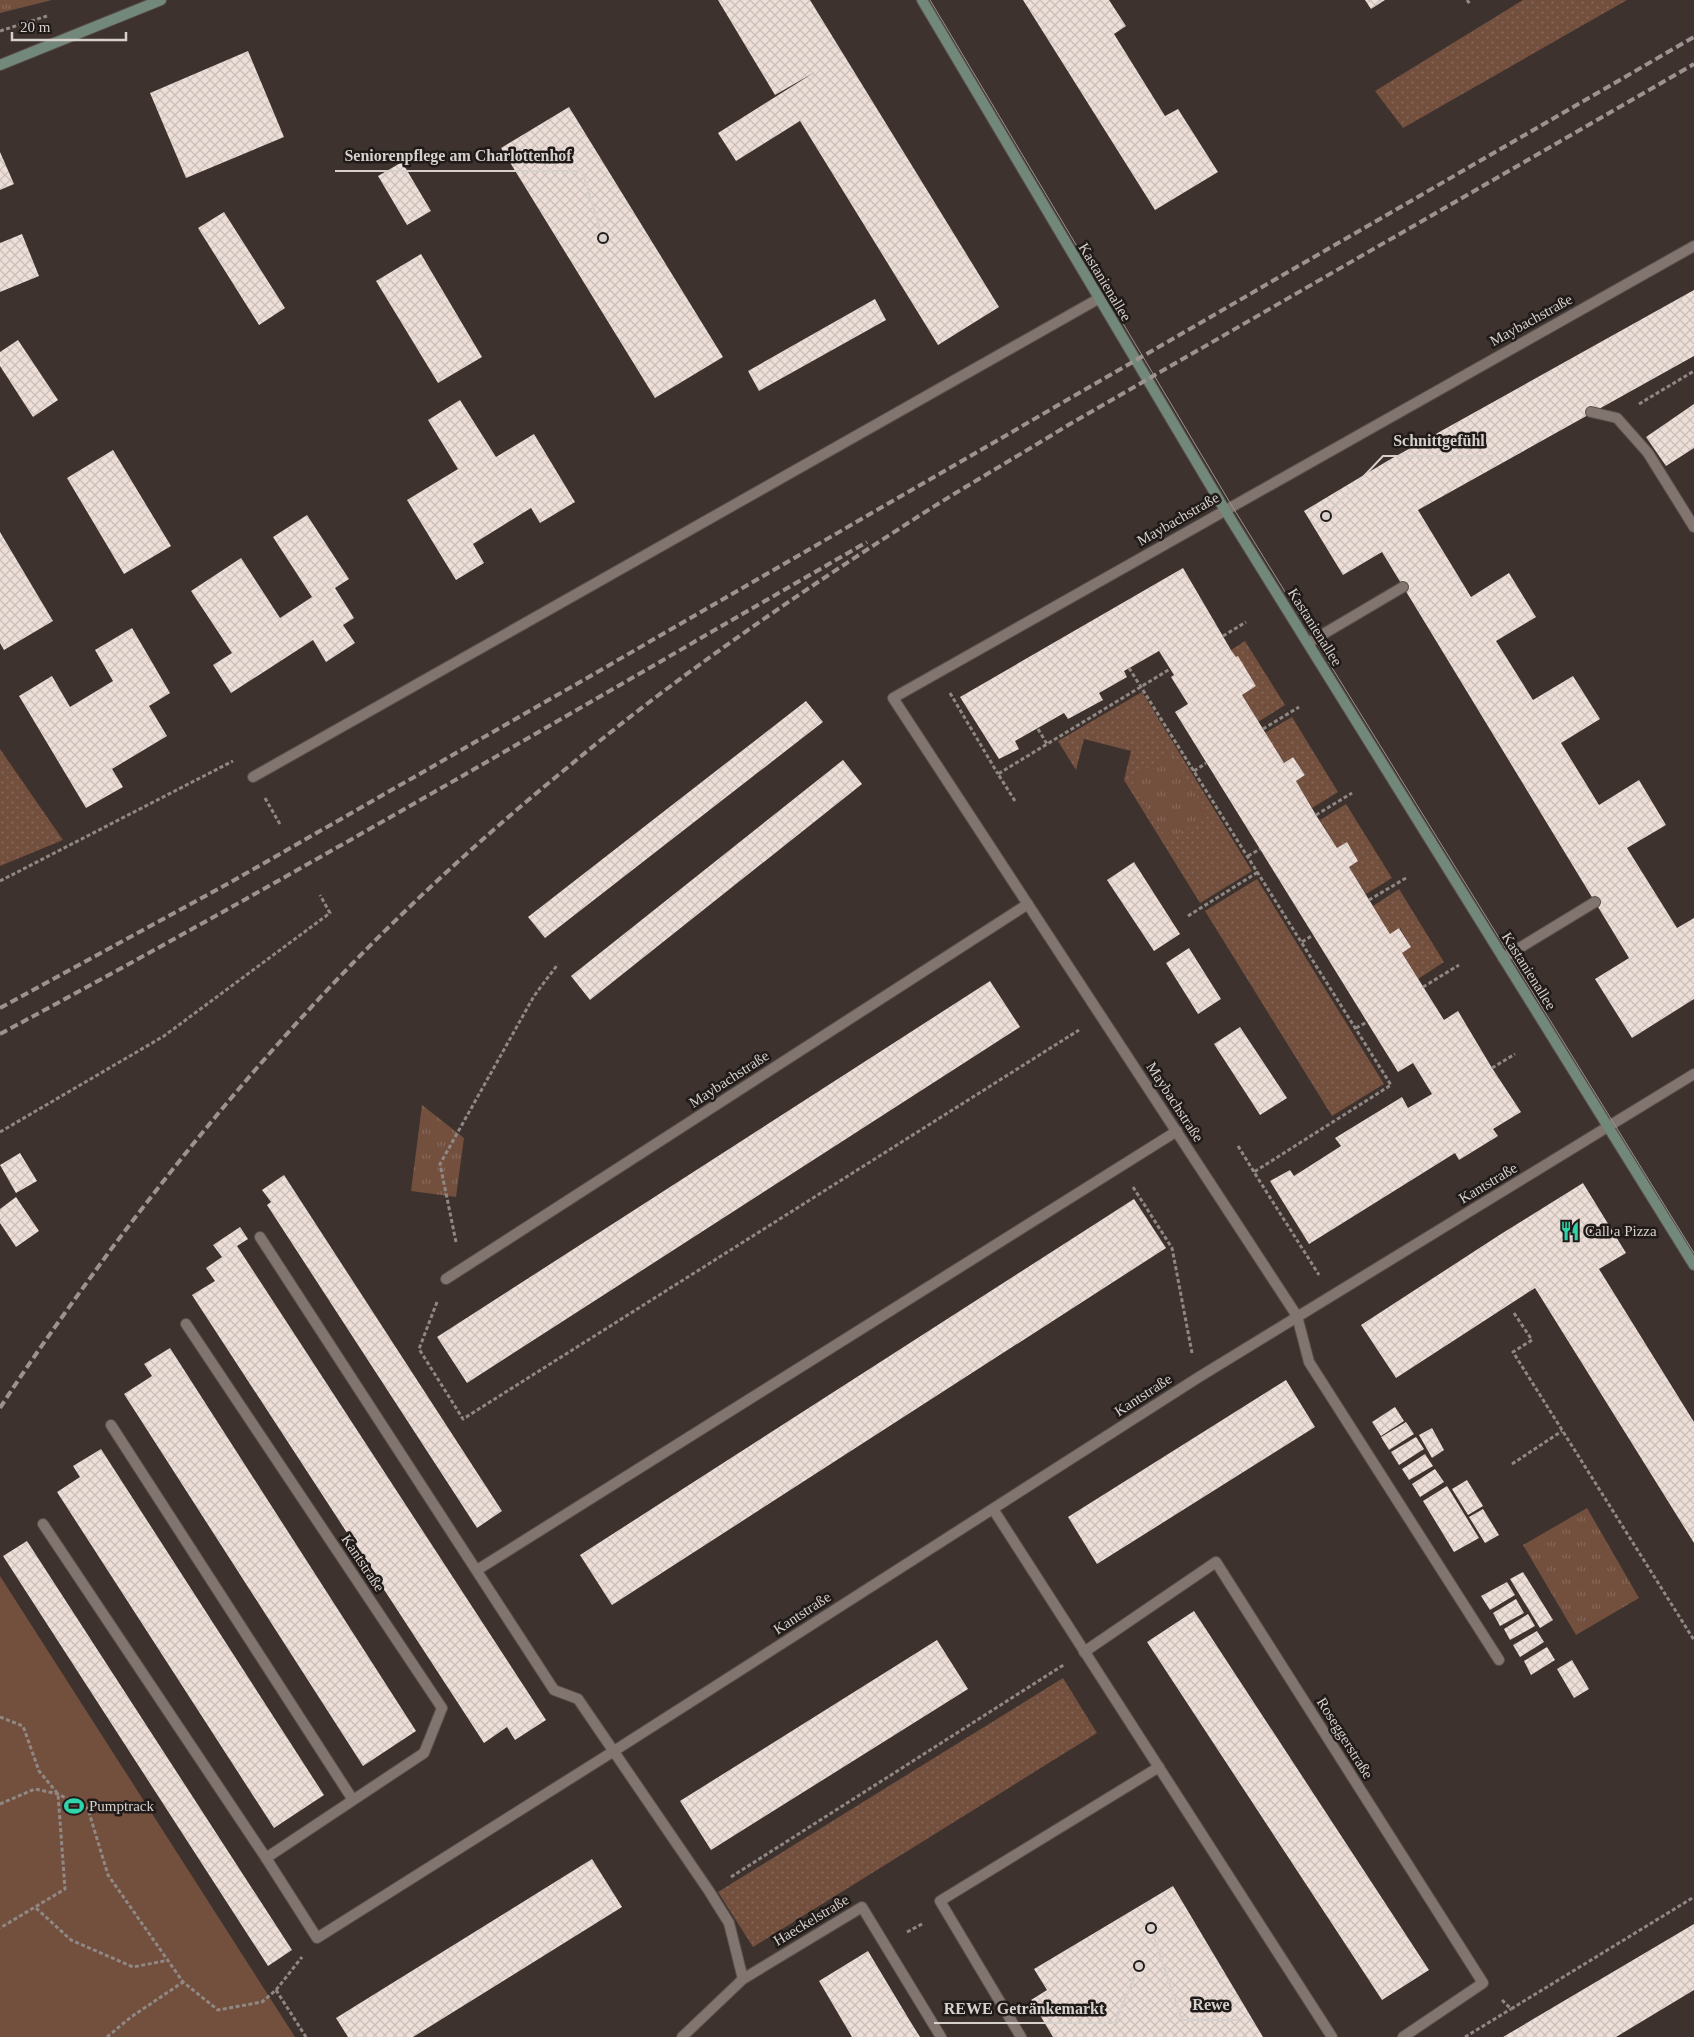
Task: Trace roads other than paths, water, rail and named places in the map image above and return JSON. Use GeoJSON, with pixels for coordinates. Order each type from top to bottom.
{"type":"FeatureCollection","features":[{"type":"Feature","properties":{"kind":"street"},"geometry":{"type":"LineString","coordinates":[[0,65],[161,0]]}},
{"type":"Feature","properties":{"kind":"street","name":"Kastanienallee"},"geometry":{"type":"LineString","coordinates":[[922,0],[1225,510],[1694,1265]]}},
{"type":"Feature","properties":{"kind":"street","name":"Maybachstraße"},"geometry":{"type":"LineString","coordinates":[[1499,1660],[1309,1362],[1297,1316],[893,698],[1694,246]]}},
{"type":"Feature","properties":{"kind":"street"},"geometry":{"type":"LineString","coordinates":[[253,777],[1098,299]]}},
{"type":"Feature","properties":{"kind":"street"},"geometry":{"type":"LineString","coordinates":[[1591,412],[1617,418],[1648,454],[1694,528]]}},
{"type":"Feature","properties":{"kind":"street"},"geometry":{"type":"LineString","coordinates":[[1308,643],[1403,587]]}},
{"type":"Feature","properties":{"kind":"street"},"geometry":{"type":"LineString","coordinates":[[1503,958],[1595,902]]}},
{"type":"Feature","properties":{"kind":"street","name":"Maybachstraße"},"geometry":{"type":"LineString","coordinates":[[446,1279],[1028,904]]}},
{"type":"Feature","properties":{"kind":"street","name":"Kantstraße"},"geometry":{"type":"LineString","coordinates":[[186,1324],[442,1708],[424,1753],[266,1858],[317,1938],[1297,1316],[1609,1128],[1694,1074]]}},
{"type":"Feature","properties":{"kind":"street"},"geometry":{"type":"LineString","coordinates":[[477,1570],[1176,1132]]}},
{"type":"Feature","properties":{"kind":"street"},"geometry":{"type":"LineString","coordinates":[[260,1237],[554,1690],[578,1699],[709,1891],[729,1923],[743,1979]]}},
{"type":"Feature","properties":{"kind":"street"},"geometry":{"type":"LineString","coordinates":[[111,1425],[353,1800]]}},
{"type":"Feature","properties":{"kind":"street"},"geometry":{"type":"LineString","coordinates":[[993,1508],[1332,2037]]}},
{"type":"Feature","properties":{"kind":"street"},"geometry":{"type":"LineString","coordinates":[[43,1524],[266,1858]]}},
{"type":"Feature","properties":{"kind":"street","name":"Roseggerstraße"},"geometry":{"type":"LineString","coordinates":[[1084,1652],[1216,1562],[1483,1983],[1403,2037]]}},
{"type":"Feature","properties":{"kind":"street"},"geometry":{"type":"LineString","coordinates":[[1021,2037],[940,1901],[1158,1767]]}},
{"type":"Feature","properties":{"kind":"street","name":"Haeckelstraße"},"geometry":{"type":"LineString","coordinates":[[682,2037],[743,1979],[862,1907],[941,2037]]}},
{"type":"Feature","properties":{"kind":"tram line"},"geometry":{"type":"LineString","coordinates":[[930,0],[1232,506],[1694,1253]]}},
{"type":"Feature","properties":{"kind":"railway"},"geometry":{"type":"LineString","coordinates":[[0,1008],[231,882],[580,682],[1694,37]]}},
{"type":"Feature","properties":{"kind":"railway"},"geometry":{"type":"LineString","coordinates":[[0,1408],[53,1329],[137,1215],[225,1105],[287,1034],[351,965],[456,863],[607,735],[731,642],[942,501],[1065,427],[1694,64]]}},
{"type":"Feature","properties":{"kind":"railway"},"geometry":{"type":"LineString","coordinates":[[0,1034],[110,975],[327,853],[867,542]]}},
{"type":"Feature","properties":{"kind":"place","name":"Seniorenpflege am Charlottenhof"},"geometry":{"type":"Point","coordinates":[603,238]}},
{"type":"Feature","properties":{"kind":"place","name":"Schnittgefühl"},"geometry":{"type":"Point","coordinates":[1326,516]}},
{"type":"Feature","properties":{"kind":"place","name":"Call a Pizza"},"geometry":{"type":"Point","coordinates":[1570,1231]}},
{"type":"Feature","properties":{"kind":"place","name":"Pumptrack"},"geometry":{"type":"Point","coordinates":[74,1806]}},
{"type":"Feature","properties":{"kind":"place","name":"Rewe"},"geometry":{"type":"Point","coordinates":[1151,1928]}},
{"type":"Feature","properties":{"kind":"place","name":"REWE Getränkemarkt"},"geometry":{"type":"Point","coordinates":[1139,1966]}}]}
